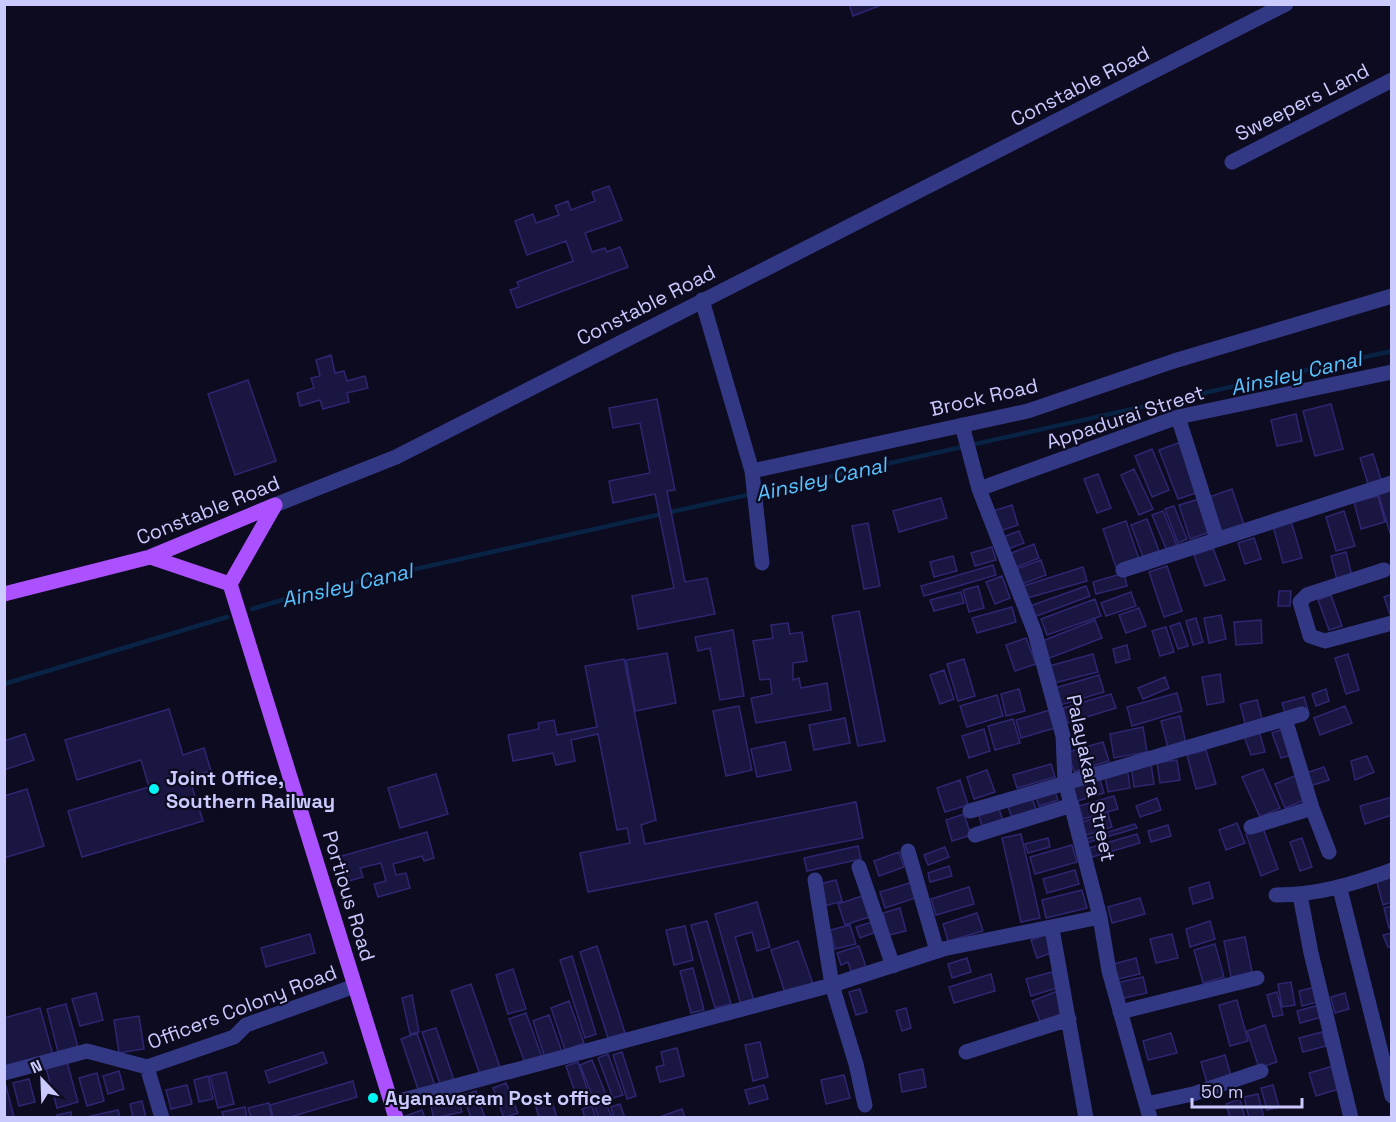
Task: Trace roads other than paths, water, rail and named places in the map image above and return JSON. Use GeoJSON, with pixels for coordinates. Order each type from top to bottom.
{"type":"FeatureCollection","features":[{"type":"Feature","properties":{"kind":"main road","name":"Constable Road"},"geometry":{"type":"LineString","coordinates":[[4,594],[150,557],[275,505]]}},
{"type":"Feature","properties":{"kind":"main road"},"geometry":{"type":"LineString","coordinates":[[150,557],[230,584],[275,505]]}},
{"type":"Feature","properties":{"kind":"main road","name":"Portious Road"},"geometry":{"type":"LineString","coordinates":[[230,584],[394,1110]]}},
{"type":"Feature","properties":{"kind":"street","name":"Constable Road"},"geometry":{"type":"LineString","coordinates":[[275,505],[396,457],[1286,4]]}},
{"type":"Feature","properties":{"kind":"street","name":"Sweepers Land"},"geometry":{"type":"LineString","coordinates":[[1232,162],[1392,80]]}},
{"type":"Feature","properties":{"kind":"street","name":"Brock Road"},"geometry":{"type":"LineString","coordinates":[[752,471],[1028,411],[1174,361],[1392,296]]}},
{"type":"Feature","properties":{"kind":"street"},"geometry":{"type":"LineString","coordinates":[[702,300],[752,471],[762,563]]}},
{"type":"Feature","properties":{"kind":"street","name":"Appadurai Street"},"geometry":{"type":"LineString","coordinates":[[980,489],[1178,417],[1392,372]]}},
{"type":"Feature","properties":{"kind":"street"},"geometry":{"type":"LineString","coordinates":[[1178,417],[1217,538]]}},
{"type":"Feature","properties":{"kind":"street","name":"Palayakara Street"},"geometry":{"type":"LineString","coordinates":[[962,425],[980,489],[1035,633],[1063,736],[1065,782],[1100,917],[1109,971],[1148,1111]]}},
{"type":"Feature","properties":{"kind":"street"},"geometry":{"type":"LineString","coordinates":[[1123,570],[1392,483]]}},
{"type":"Feature","properties":{"kind":"street"},"geometry":{"type":"LineString","coordinates":[[1383,570],[1307,595],[1300,602],[1310,636],[1316,640],[1324,641],[1392,623]]}},
{"type":"Feature","properties":{"kind":"street"},"geometry":{"type":"LineString","coordinates":[[970,811],[1302,714]]}},
{"type":"Feature","properties":{"kind":"street"},"geometry":{"type":"LineString","coordinates":[[1285,719],[1312,808],[1329,852]]}},
{"type":"Feature","properties":{"kind":"street"},"geometry":{"type":"LineString","coordinates":[[975,835],[1072,805]]}},
{"type":"Feature","properties":{"kind":"street"},"geometry":{"type":"LineString","coordinates":[[1251,827],[1312,808]]}},
{"type":"Feature","properties":{"kind":"street"},"geometry":{"type":"LineString","coordinates":[[908,851],[937,951]]}},
{"type":"Feature","properties":{"kind":"street"},"geometry":{"type":"LineString","coordinates":[[859,867],[893,966]]}},
{"type":"Feature","properties":{"kind":"street"},"geometry":{"type":"LineString","coordinates":[[1276,896],[1340,889],[1392,870]]}},
{"type":"Feature","properties":{"kind":"street"},"geometry":{"type":"LineString","coordinates":[[815,880],[832,985],[856,1064],[864,1105]]}},
{"type":"Feature","properties":{"kind":"street"},"geometry":{"type":"LineString","coordinates":[[1340,889],[1392,1096]]}},
{"type":"Feature","properties":{"kind":"street"},"geometry":{"type":"LineString","coordinates":[[1300,895],[1311,953],[1351,1118]]}},
{"type":"Feature","properties":{"kind":"street"},"geometry":{"type":"LineString","coordinates":[[394,1110],[832,985],[937,951],[1052,929],[1100,917]]}},
{"type":"Feature","properties":{"kind":"street"},"geometry":{"type":"LineString","coordinates":[[1052,929],[1086,1118]]}},
{"type":"Feature","properties":{"kind":"street"},"geometry":{"type":"LineString","coordinates":[[1120,1012],[1257,978]]}},
{"type":"Feature","properties":{"kind":"street","name":"Officers Colony Road"},"geometry":{"type":"LineString","coordinates":[[4,1073],[87,1051],[147,1067],[234,1037],[246,1025],[355,986]]}},
{"type":"Feature","properties":{"kind":"street"},"geometry":{"type":"LineString","coordinates":[[966,1052],[1068,1019]]}},
{"type":"Feature","properties":{"kind":"street"},"geometry":{"type":"LineString","coordinates":[[147,1067],[162,1118]]}},
{"type":"Feature","properties":{"kind":"street"},"geometry":{"type":"LineString","coordinates":[[1148,1111],[1261,1071]]}},
{"type":"Feature","properties":{"kind":"waterway","name":"Ainsley Canal"},"geometry":{"type":"LineString","coordinates":[[252,609],[299,595],[1392,351]]}},
{"type":"Feature","properties":{"kind":"waterway","name":"Ainsley Canal"},"geometry":{"type":"LineString","coordinates":[[4,684],[227,617]]}},
{"type":"Feature","properties":{"kind":"place","name":"Joint Office, Southern Railway"},"geometry":{"type":"Point","coordinates":[154,789]}},
{"type":"Feature","properties":{"kind":"place","name":"Ayanavaram Post office"},"geometry":{"type":"Point","coordinates":[373,1098]}}]}
